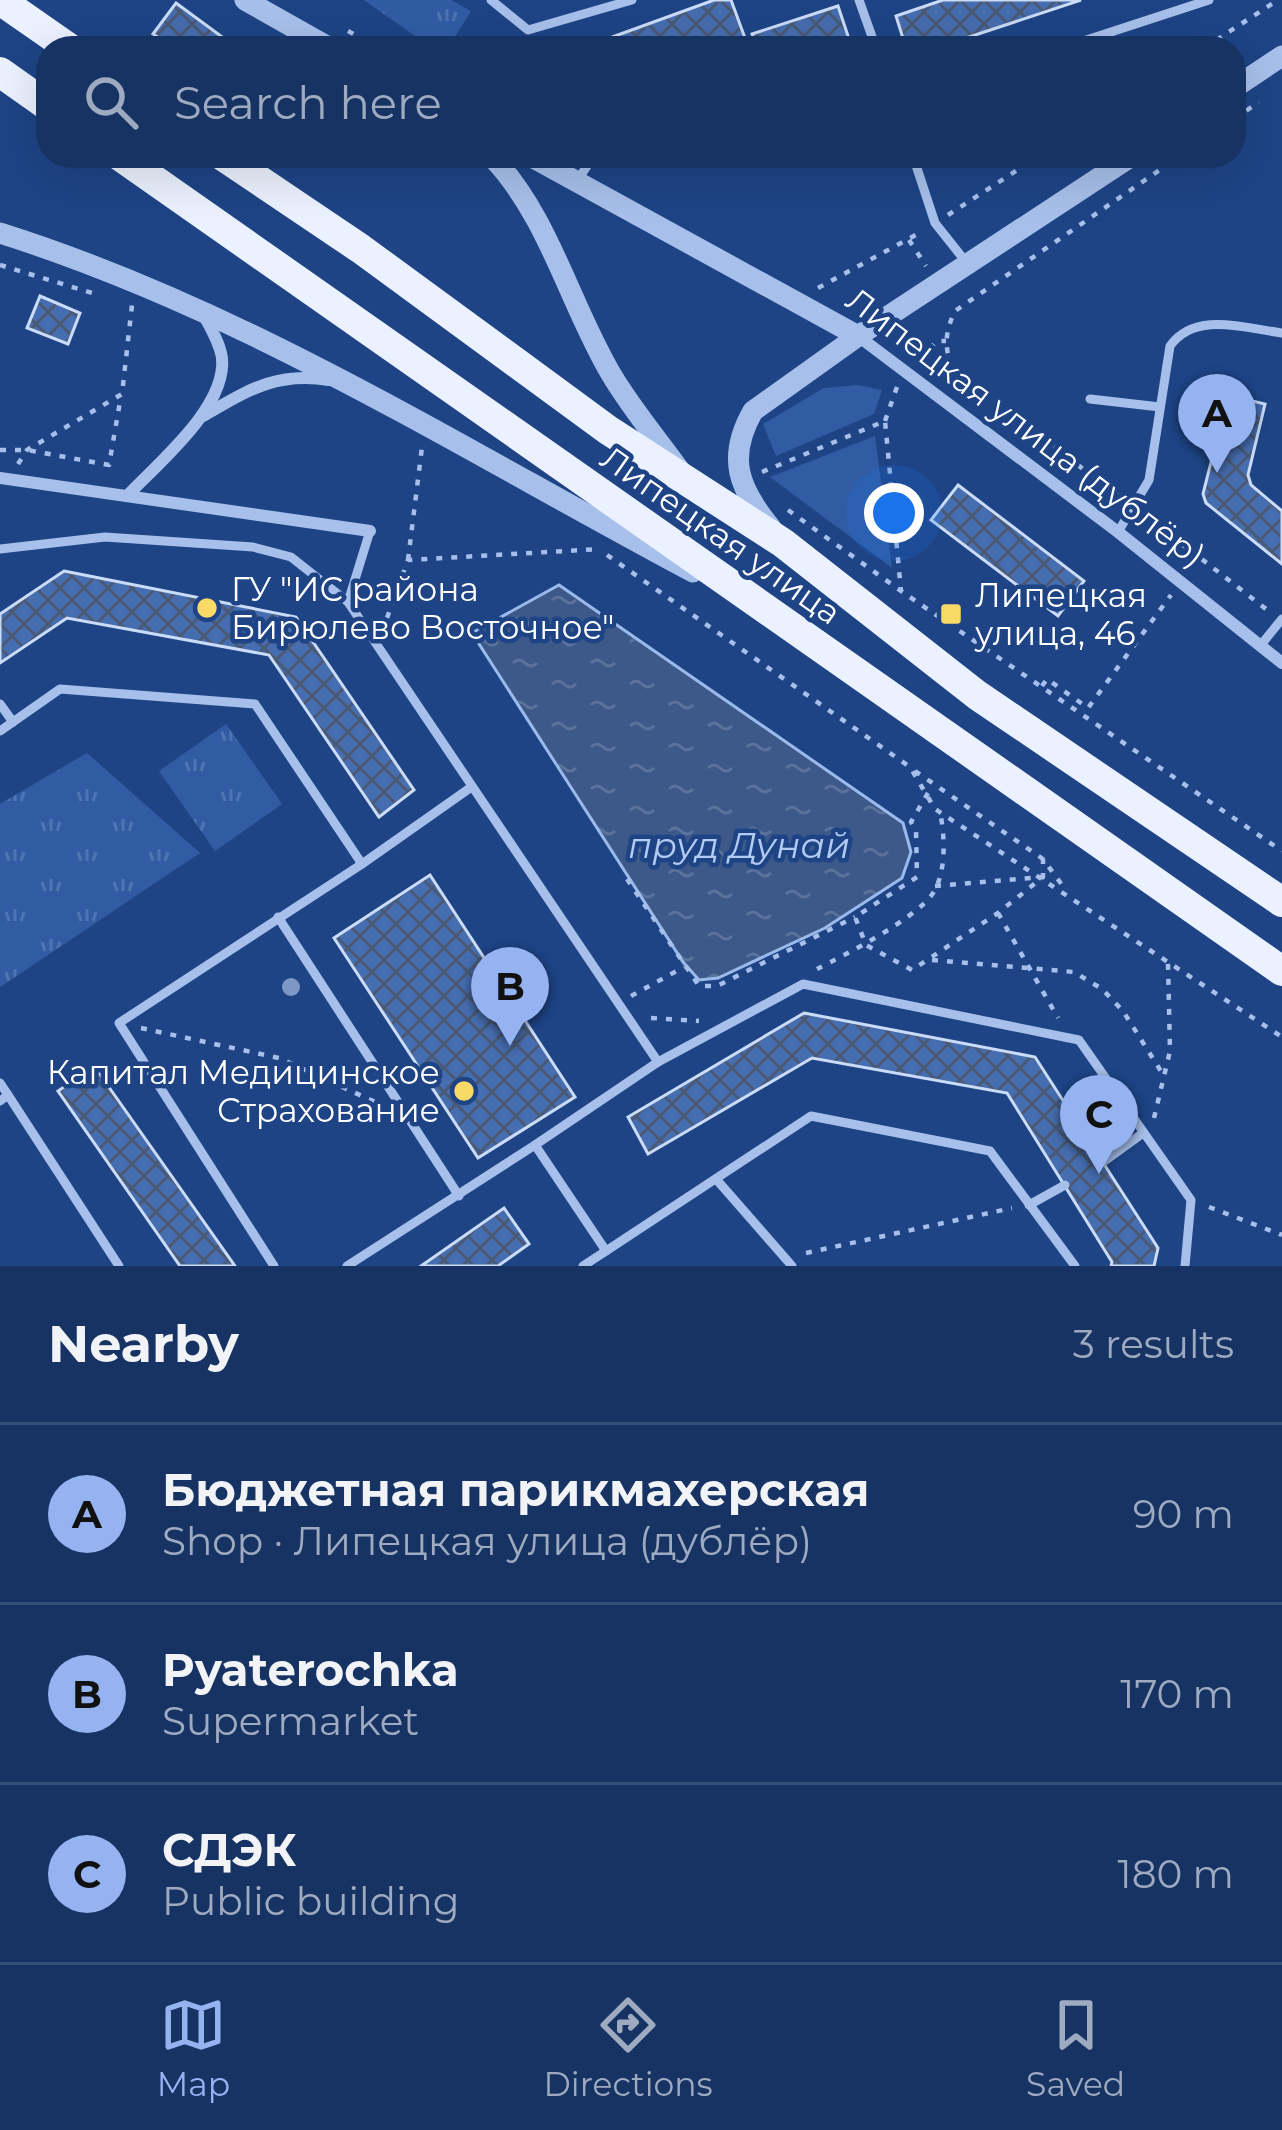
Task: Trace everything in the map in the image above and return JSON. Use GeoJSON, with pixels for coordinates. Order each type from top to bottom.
{"type":"FeatureCollection","features":[{"type":"Feature","properties":{"kind":"main road"},"geometry":{"type":"LineString","coordinates":[[0,0],[52,36]]}},
{"type":"Feature","properties":{"kind":"main road"},"geometry":{"type":"LineString","coordinates":[[0,72],[36,98]]}},
{"type":"Feature","properties":{"kind":"main road","name":"Липецкая улица"},"geometry":{"type":"LineString","coordinates":[[137,168],[1282,971]]}},
{"type":"Feature","properties":{"kind":"main road","name":"Липецкая улица"},"geometry":{"type":"LineString","coordinates":[[241,168],[361,249],[608,430],[783,543],[977,694],[1282,902]]}},
{"type":"Feature","properties":{"kind":"street"},"geometry":{"type":"LineString","coordinates":[[260,3],[311,36]]}},
{"type":"Feature","properties":{"kind":"street"},"geometry":{"type":"LineString","coordinates":[[1246,80],[1282,56]]}},
{"type":"Feature","properties":{"kind":"street"},"geometry":{"type":"LineString","coordinates":[[502,168],[534,215],[611,376],[689,482]]}},
{"type":"Feature","properties":{"kind":"street","name":"Липецкая улица (дублёр)"},"geometry":{"type":"LineString","coordinates":[[553,168],[858,336],[1282,663]]}},
{"type":"Feature","properties":{"kind":"street"},"geometry":{"type":"LineString","coordinates":[[783,543],[756,510],[736,457],[753,411],[1114,168]]}},
{"type":"Feature","properties":{"kind":"street"},"geometry":{"type":"LineString","coordinates":[[0,233],[83,259],[200,308],[769,612]]}},
{"type":"Feature","properties":{"kind":"street"},"geometry":{"type":"LineString","coordinates":[[127,496],[202,417],[218,390],[222,358],[200,308]]}},
{"type":"Feature","properties":{"kind":"street"},"geometry":{"type":"LineString","coordinates":[[202,417],[272,380],[305,376],[346,383]]}},
{"type":"Feature","properties":{"kind":"street"},"geometry":{"type":"LineString","coordinates":[[0,478],[370,531]]}},
{"type":"Feature","properties":{"kind":"lane"},"geometry":{"type":"LineString","coordinates":[[490,0],[528,30],[632,0]]}},
{"type":"Feature","properties":{"kind":"lane"},"geometry":{"type":"LineString","coordinates":[[859,0],[872,36]]}},
{"type":"Feature","properties":{"kind":"lane"},"geometry":{"type":"LineString","coordinates":[[1099,36],[1209,0]]}},
{"type":"Feature","properties":{"kind":"lane"},"geometry":{"type":"LineString","coordinates":[[577,181],[586,168]]}},
{"type":"Feature","properties":{"kind":"lane"},"geometry":{"type":"LineString","coordinates":[[917,168],[935,223],[969,265]]}},
{"type":"Feature","properties":{"kind":"lane"},"geometry":{"type":"LineString","coordinates":[[1118,532],[1149,480],[1170,346],[1180,332],[1203,324],[1282,333]]}},
{"type":"Feature","properties":{"kind":"lane"},"geometry":{"type":"LineString","coordinates":[[1090,399],[1160,407]]}},
{"type":"Feature","properties":{"kind":"lane"},"geometry":{"type":"LineString","coordinates":[[348,602],[370,531]]}},
{"type":"Feature","properties":{"kind":"lane"},"geometry":{"type":"LineString","coordinates":[[0,549],[105,537],[253,548],[290,557],[348,602],[658,1062]]}},
{"type":"Feature","properties":{"kind":"lane"},"geometry":{"type":"LineString","coordinates":[[1260,646],[1282,619]]}},
{"type":"Feature","properties":{"kind":"lane"},"geometry":{"type":"LineString","coordinates":[[0,731],[60,689],[255,704],[362,864]]}},
{"type":"Feature","properties":{"kind":"lane"},"geometry":{"type":"LineString","coordinates":[[0,704],[13,722]]}},
{"type":"Feature","properties":{"kind":"lane"},"geometry":{"type":"LineString","coordinates":[[274,1266],[119,1023],[470,788]]}},
{"type":"Feature","properties":{"kind":"lane"},"geometry":{"type":"LineString","coordinates":[[278,917],[459,1196]]}},
{"type":"Feature","properties":{"kind":"lane"},"geometry":{"type":"LineString","coordinates":[[347,1266],[658,1062],[803,984],[1079,1040],[1191,1200],[1185,1266]]}},
{"type":"Feature","properties":{"kind":"lane"},"geometry":{"type":"LineString","coordinates":[[0,1083],[4,1098],[118,1266]]}},
{"type":"Feature","properties":{"kind":"lane"},"geometry":{"type":"LineString","coordinates":[[584,1266],[811,1117],[990,1151],[1075,1266]]}},
{"type":"Feature","properties":{"kind":"lane"},"geometry":{"type":"LineString","coordinates":[[1103,1162],[1147,1137]]}},
{"type":"Feature","properties":{"kind":"lane"},"geometry":{"type":"LineString","coordinates":[[535,1144],[607,1251]]}},
{"type":"Feature","properties":{"kind":"lane"},"geometry":{"type":"LineString","coordinates":[[716,1179],[788,1262]]}},
{"type":"Feature","properties":{"kind":"lane"},"geometry":{"type":"LineString","coordinates":[[1029,1204],[1065,1185]]}},
{"type":"Feature","properties":{"kind":"path"},"geometry":{"type":"LineString","coordinates":[[1222,36],[1278,0]]}},
{"type":"Feature","properties":{"kind":"path"},"geometry":{"type":"LineString","coordinates":[[802,279],[821,289],[1020,168]]}},
{"type":"Feature","properties":{"kind":"path"},"geometry":{"type":"LineString","coordinates":[[1163,168],[956,310],[946,330],[946,351],[952,368],[1199,557]]}},
{"type":"Feature","properties":{"kind":"path"},"geometry":{"type":"LineString","coordinates":[[0,265],[111,299]]}},
{"type":"Feature","properties":{"kind":"path"},"geometry":{"type":"LineString","coordinates":[[0,450],[109,465],[132,305]]}},
{"type":"Feature","properties":{"kind":"path"},"geometry":{"type":"LineString","coordinates":[[26,450],[122,394]]}},
{"type":"Feature","properties":{"kind":"path"},"geometry":{"type":"LineString","coordinates":[[753,475],[885,421],[901,591]]}},
{"type":"Feature","properties":{"kind":"path"},"geometry":{"type":"LineString","coordinates":[[387,618],[408,560],[422,445],[434,438]]}},
{"type":"Feature","properties":{"kind":"path"},"geometry":{"type":"LineString","coordinates":[[774,499],[1282,851]]}},
{"type":"Feature","properties":{"kind":"path"},"geometry":{"type":"LineString","coordinates":[[583,538],[1043,859],[1068,894]]}},
{"type":"Feature","properties":{"kind":"path"},"geometry":{"type":"LineString","coordinates":[[408,560],[600,549]]}},
{"type":"Feature","properties":{"kind":"path"},"geometry":{"type":"LineString","coordinates":[[1042,686],[1047,679],[1088,708],[1121,665]]}},
{"type":"Feature","properties":{"kind":"path"},"geometry":{"type":"LineString","coordinates":[[910,767],[940,812],[1282,1037]]}},
{"type":"Feature","properties":{"kind":"path"},"geometry":{"type":"LineString","coordinates":[[626,879],[699,986],[717,986],[855,917],[917,877],[916,831],[910,822],[928,793]]}},
{"type":"Feature","properties":{"kind":"path"},"geometry":{"type":"LineString","coordinates":[[866,944],[931,896],[942,866],[940,812]]}},
{"type":"Feature","properties":{"kind":"path"},"geometry":{"type":"LineString","coordinates":[[1043,859],[1043,877]]}},
{"type":"Feature","properties":{"kind":"path"},"geometry":{"type":"LineString","coordinates":[[855,917],[866,944],[912,970],[1043,877]]}},
{"type":"Feature","properties":{"kind":"path"},"geometry":{"type":"LineString","coordinates":[[935,886],[1043,877]]}},
{"type":"Feature","properties":{"kind":"path"},"geometry":{"type":"LineString","coordinates":[[998,913],[1070,1039]]}},
{"type":"Feature","properties":{"kind":"path"},"geometry":{"type":"LineString","coordinates":[[928,959],[1074,972],[1102,989],[1123,1011],[1164,1076]]}},
{"type":"Feature","properties":{"kind":"path"},"geometry":{"type":"LineString","coordinates":[[1147,1137],[1170,1051],[1168,963]]}},
{"type":"Feature","properties":{"kind":"path"},"geometry":{"type":"LineString","coordinates":[[618,1004],[684,967]]}},
{"type":"Feature","properties":{"kind":"path"},"geometry":{"type":"LineString","coordinates":[[626,1016],[711,1022]]}},
{"type":"Feature","properties":{"kind":"path"},"geometry":{"type":"LineString","coordinates":[[119,1023],[279,1058],[407,1117]]}},
{"type":"Feature","properties":{"kind":"path"},"geometry":{"type":"LineString","coordinates":[[1191,1200],[1282,1235]]}},
{"type":"Feature","properties":{"kind":"path"},"geometry":{"type":"LineString","coordinates":[[788,1262],[1029,1204]]}},
{"type":"Feature","properties":{"kind":"green space"},"geometry":{"type":"Polygon","coordinates":[[[364,0],[451,0],[471,11],[455,36],[415,36],[364,0]]]}},
{"type":"Feature","properties":{"kind":"green space"},"geometry":{"type":"Polygon","coordinates":[[[857,385],[882,390],[874,414],[776,456],[763,424],[824,388],[857,385]]]}},
{"type":"Feature","properties":{"kind":"green space"},"geometry":{"type":"Polygon","coordinates":[[[875,436],[892,568],[770,477],[875,436]]]}},
{"type":"Feature","properties":{"kind":"green space"},"geometry":{"type":"Polygon","coordinates":[[[226,724],[282,804],[215,851],[159,771],[226,724]]]}},
{"type":"Feature","properties":{"kind":"green space"},"geometry":{"type":"Polygon","coordinates":[[[87,753],[200,853],[0,987],[0,804],[87,753]]]}},
{"type":"Feature","properties":{"kind":"water","name":"пруд Дунай"},"geometry":{"type":"Polygon","coordinates":[[[559,585],[903,823],[911,852],[902,878],[825,928],[718,978],[699,980],[472,633],[559,585]]]}},
{"type":"Feature","properties":{"kind":"building"},"geometry":{"type":"Polygon","coordinates":[[[714,0],[731,0],[744,36],[615,36],[714,0]]]}},
{"type":"Feature","properties":{"kind":"building"},"geometry":{"type":"Polygon","coordinates":[[[943,0],[1081,0],[972,36],[902,36],[896,16],[943,0]]]}},
{"type":"Feature","properties":{"kind":"building"},"geometry":{"type":"Polygon","coordinates":[[[176,3],[221,36],[156,36],[153,34],[176,3]]]}},
{"type":"Feature","properties":{"kind":"building"},"geometry":{"type":"Polygon","coordinates":[[[838,6],[848,36],[753,36],[838,6]]]}},
{"type":"Feature","properties":{"kind":"building"},"geometry":{"type":"Polygon","coordinates":[[[40,296],[80,313],[68,344],[27,328],[40,296]]]}},
{"type":"Feature","properties":{"kind":"building"},"geometry":{"type":"Polygon","coordinates":[[[1228,395],[1265,404],[1248,475],[1251,485],[1282,511],[1282,564],[1206,503],[1203,494],[1228,395]]]}},
{"type":"Feature","properties":{"kind":"building"},"geometry":{"type":"Polygon","coordinates":[[[958,485],[1084,581],[1058,616],[931,520],[958,485]]]}},
{"type":"Feature","properties":{"kind":"building"},"geometry":{"type":"Polygon","coordinates":[[[64,571],[296,617],[414,790],[379,817],[269,655],[67,618],[0,663],[0,614],[64,571]]]}},
{"type":"Feature","properties":{"kind":"building"},"geometry":{"type":"Polygon","coordinates":[[[430,875],[575,1097],[478,1158],[334,938],[430,875]]]}},
{"type":"Feature","properties":{"kind":"building"},"geometry":{"type":"Polygon","coordinates":[[[804,1013],[1035,1057],[1158,1248],[1154,1266],[1111,1266],[1007,1093],[812,1058],[648,1154],[628,1117],[804,1013]]]}},
{"type":"Feature","properties":{"kind":"building"},"geometry":{"type":"Polygon","coordinates":[[[94,1066],[235,1266],[180,1266],[58,1091],[94,1066]]]}},
{"type":"Feature","properties":{"kind":"building"},"geometry":{"type":"Polygon","coordinates":[[[504,1208],[529,1244],[498,1266],[421,1266],[504,1208]]]}},
{"type":"Feature","properties":{"kind":"place","name":"Бюджетная парикмахерская"},"geometry":{"type":"Point","coordinates":[1217,473]}},
{"type":"Feature","properties":{"kind":"place","name":"ГУ \"ИС района Бирюлево Восточное\""},"geometry":{"type":"Point","coordinates":[207,608]}},
{"type":"Feature","properties":{"kind":"place","name":"Липецкая улица, 46"},"geometry":{"type":"Point","coordinates":[951,614]}},
{"type":"Feature","properties":{"kind":"place","name":"Pyaterochka"},"geometry":{"type":"Point","coordinates":[510,1046]}},
{"type":"Feature","properties":{"kind":"place","name":"Капитал Медицинское Страхование"},"geometry":{"type":"Point","coordinates":[464,1091]}},
{"type":"Feature","properties":{"kind":"place","name":"СДЭК"},"geometry":{"type":"Point","coordinates":[1099,1174]}}]}
